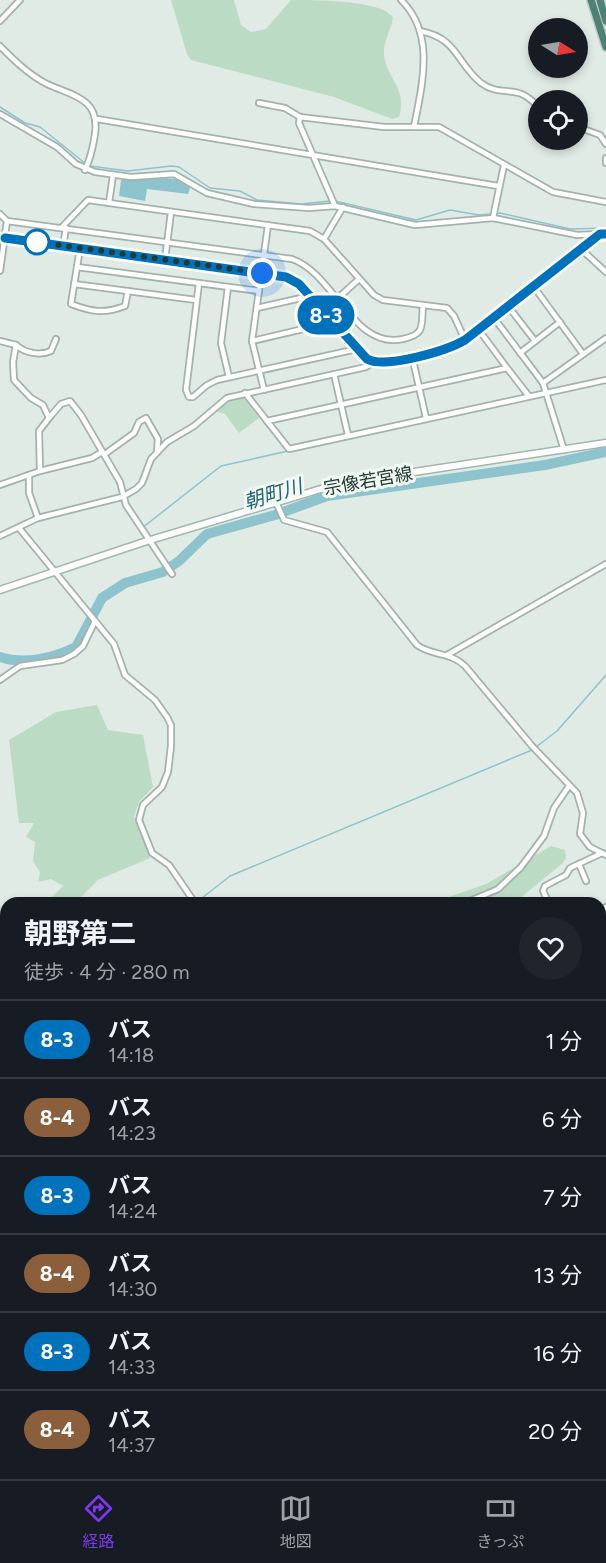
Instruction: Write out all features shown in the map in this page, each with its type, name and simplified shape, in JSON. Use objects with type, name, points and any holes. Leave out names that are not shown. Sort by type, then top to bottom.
[{"type":"highway","points":[[591,0],[606,47]]},
{"type":"highway","points":[[600,0],[606,21]]},
{"type":"main road","name":"宗像若宮線","points":[[0,590],[147,541],[341,483],[606,443]]},
{"type":"street","points":[[0,21],[20,0]]},
{"type":"street","points":[[401,0],[416,17],[424,60],[414,128]]},
{"type":"street","points":[[420,31],[435,34],[454,47],[471,72],[485,85],[528,95]]},
{"type":"street","points":[[0,46],[33,76],[86,102],[97,119],[91,158],[86,170]]},
{"type":"street","points":[[259,103],[285,108],[300,117],[336,123],[414,128],[427,125],[439,127],[504,165],[513,167],[553,192],[606,202]]},
{"type":"street","points":[[0,114],[57,147],[86,170],[131,177],[174,174],[207,193],[274,207],[343,207],[415,225],[493,218],[577,235],[603,234]]},
{"type":"street","points":[[300,117],[299,123],[335,206]]},
{"type":"street","points":[[97,119],[498,186]]},
{"type":"street","points":[[588,131],[600,135],[606,144]]},
{"type":"street","points":[[606,158],[606,163]]},
{"type":"street","points":[[493,218],[504,165]]},
{"type":"street","points":[[109,203],[113,175]]},
{"type":"street","points":[[63,246],[64,227],[88,200],[310,231],[324,239],[359,279],[383,300],[442,307],[452,311],[465,340]]},
{"type":"street","points":[[324,239],[343,207]]},
{"type":"street","points":[[165,260],[171,212]]},
{"type":"street","points":[[0,214],[7,220],[292,259],[305,265],[371,336],[392,342],[417,336],[421,332],[423,305]]},
{"type":"street","points":[[0,271],[2,238],[7,220]]},
{"type":"street","points":[[264,390],[252,341],[268,225]]},
{"type":"street","points":[[2,238],[286,277],[299,284],[357,349],[373,362],[387,363],[442,350],[465,340],[603,234]]},
{"type":"street","points":[[80,248],[71,304],[100,313],[125,306],[128,291]]},
{"type":"street","points":[[582,250],[606,272]]},
{"type":"street","points":[[77,267],[259,291]]},
{"type":"street","points":[[337,299],[359,279]]},
{"type":"street","points":[[199,283],[187,394],[194,397],[207,385],[229,377],[357,349]]},
{"type":"street","points":[[74,284],[196,300]]},
{"type":"street","points":[[228,287],[221,343],[229,377]]},
{"type":"street","points":[[534,287],[584,354]]},
{"type":"street","points":[[257,308],[310,296]]},
{"type":"street","points":[[508,306],[535,341]]},
{"type":"street","points":[[494,318],[543,383],[564,450]]},
{"type":"street","points":[[252,341],[333,322]]},
{"type":"street","points":[[520,353],[560,322]]},
{"type":"street","points":[[479,330],[528,395]]},
{"type":"street","points":[[0,341],[16,345],[23,351],[46,354],[51,351],[56,339]]},
{"type":"street","points":[[543,383],[606,339]]},
{"type":"street","points":[[16,345],[13,362],[14,380],[31,398],[43,405],[49,418]]},
{"type":"street","points":[[412,356],[426,418]]},
{"type":"street","points":[[0,536],[38,518],[122,497],[142,483],[151,459],[157,452],[219,404],[245,393],[366,367],[373,362]]},
{"type":"street","points":[[267,421],[507,368]]},
{"type":"street","points":[[334,374],[348,435]]},
{"type":"street","points":[[245,393],[289,449],[528,395],[606,380]]},
{"type":"street","points":[[40,471],[39,431],[61,404],[70,401],[81,415],[120,482],[122,497],[147,541],[172,574]]},
{"type":"street","points":[[0,485],[103,453],[134,433],[139,422],[146,418],[158,439],[157,452]]},
{"type":"street","points":[[29,475],[29,493],[38,518]]},
{"type":"street","points":[[276,502],[284,520],[327,532],[417,645],[423,650],[447,655],[465,666],[568,786],[577,793],[583,813],[580,834],[585,843],[604,854]]},
{"type":"street","points":[[20,528],[96,621],[119,653],[118,661],[125,675],[154,700],[171,725],[171,746],[166,779],[143,805],[139,820],[152,853],[169,865],[191,897]]},
{"type":"street","points":[[447,655],[606,564]]},
{"type":"street","points":[[0,680],[20,666],[62,660],[74,654],[83,646],[96,621]]},
{"type":"street","points":[[479,897],[498,889],[521,867],[544,837],[554,808],[568,786]]},
{"type":"street","points":[[546,897],[543,891],[545,886],[566,876],[570,868],[604,854]]},
{"type":"street","points":[[579,864],[586,881]]},
{"type":"green space","points":[[171,0],[234,0],[241,25],[251,32],[266,29],[291,0],[348,2],[387,12],[393,18],[384,55],[401,99],[399,117],[392,119],[334,97],[191,60],[187,54]]},
{"type":"green space","points":[[244,398],[259,418],[239,433],[225,414],[214,411],[232,400]]},
{"type":"green space","points":[[97,705],[108,730],[143,735],[153,787],[139,802],[134,817],[146,835],[150,858],[98,880],[81,897],[52,897],[63,886],[51,879],[38,882],[40,872],[33,861],[35,842],[26,837],[34,823],[19,823],[9,740],[56,712]]},
{"type":"green space","points":[[551,846],[565,850],[566,858],[563,863],[521,897],[449,897],[486,884]]},
{"type":"water","points":[[177,179],[190,188],[188,194],[147,189],[145,201],[119,196],[121,180]]},
{"type":"waterway","points":[[0,107],[25,123],[40,127],[86,164]]},
{"type":"waterway","points":[[90,166],[128,171],[179,167],[210,188],[240,191],[257,200],[301,204],[330,201]]},
{"type":"waterway","points":[[335,201],[416,220],[450,210],[479,215],[500,213],[570,229],[606,228]]},
{"type":"waterway","points":[[142,528],[221,466],[288,451]]},
{"type":"waterway","name":"朝町川","points":[[0,657],[19,660],[39,659],[76,647],[102,598],[125,583],[163,572],[179,561],[207,534],[275,515],[327,496],[545,465],[606,452]]},
{"type":"waterway","points":[[536,747],[557,731],[606,675]]},
{"type":"waterway","points":[[203,897],[230,876],[532,750]]},
{"type":"bus line","name":"8-3","points":[[5,238],[286,277],[299,284],[367,359],[387,363],[457,345],[600,234],[606,234]]},
{"type":"route","points":[[37,242],[262,273]]}]
